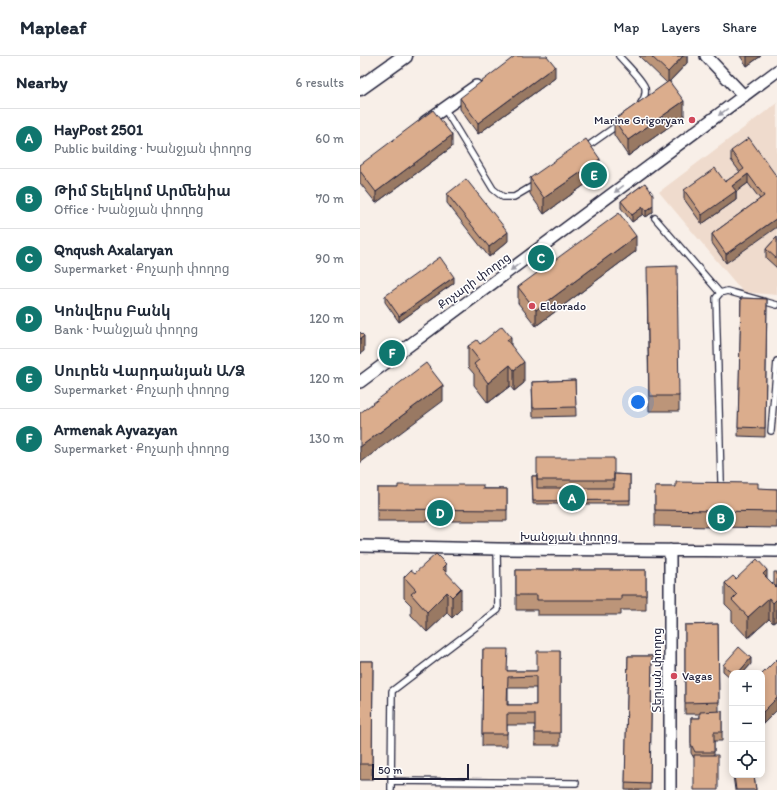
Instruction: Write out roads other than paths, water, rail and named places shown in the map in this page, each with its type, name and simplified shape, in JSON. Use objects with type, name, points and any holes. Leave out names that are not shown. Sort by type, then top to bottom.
[{"type":"street","points":[[360,88],[405,56]]},
{"type":"street","points":[[706,56],[744,96]]},
{"type":"street","name":"Քոչարի փողոց","points":[[360,382],[777,71]]},
{"type":"street","points":[[419,127],[487,78]]},
{"type":"street","name":"Խանջյան փողոց","points":[[360,546],[497,549],[777,551]]},
{"type":"street","name":"Տերյան փողոց","points":[[670,550],[670,790]]},
{"type":"lane","points":[[619,56],[634,72],[645,87],[645,98],[638,107]]},
{"type":"lane","points":[[444,108],[493,189],[503,197],[514,197],[538,183]]},
{"type":"lane","points":[[580,152],[626,119]]},
{"type":"lane","points":[[655,218],[720,293]]},
{"type":"lane","points":[[721,481],[716,298],[720,293],[727,291],[777,305]]},
{"type":"lane","points":[[772,431],[777,361]]},
{"type":"lane","points":[[391,790],[392,691],[498,610],[497,549]]},
{"type":"lane","points":[[391,781],[576,783]]},
{"type":"place","name":"Marine Grigoryan","points":[[692,120]]},
{"type":"place","name":"Սուրեն Վարդանյան Ա/Ձ","points":[[594,175]]},
{"type":"place","name":"Qnqush Axalaryan","points":[[541,258]]},
{"type":"place","name":"Eldorado","points":[[532,306]]},
{"type":"place","name":"Armenak Ayvazyan","points":[[392,353]]},
{"type":"place","name":"HayPost 2501","points":[[572,498]]},
{"type":"place","name":"Կոնվերս Բանկ","points":[[440,513]]},
{"type":"place","name":"Թիմ Տելեկոմ Արմենիա","points":[[721,518]]},
{"type":"place","name":"Vagas","points":[[674,676]]}]
